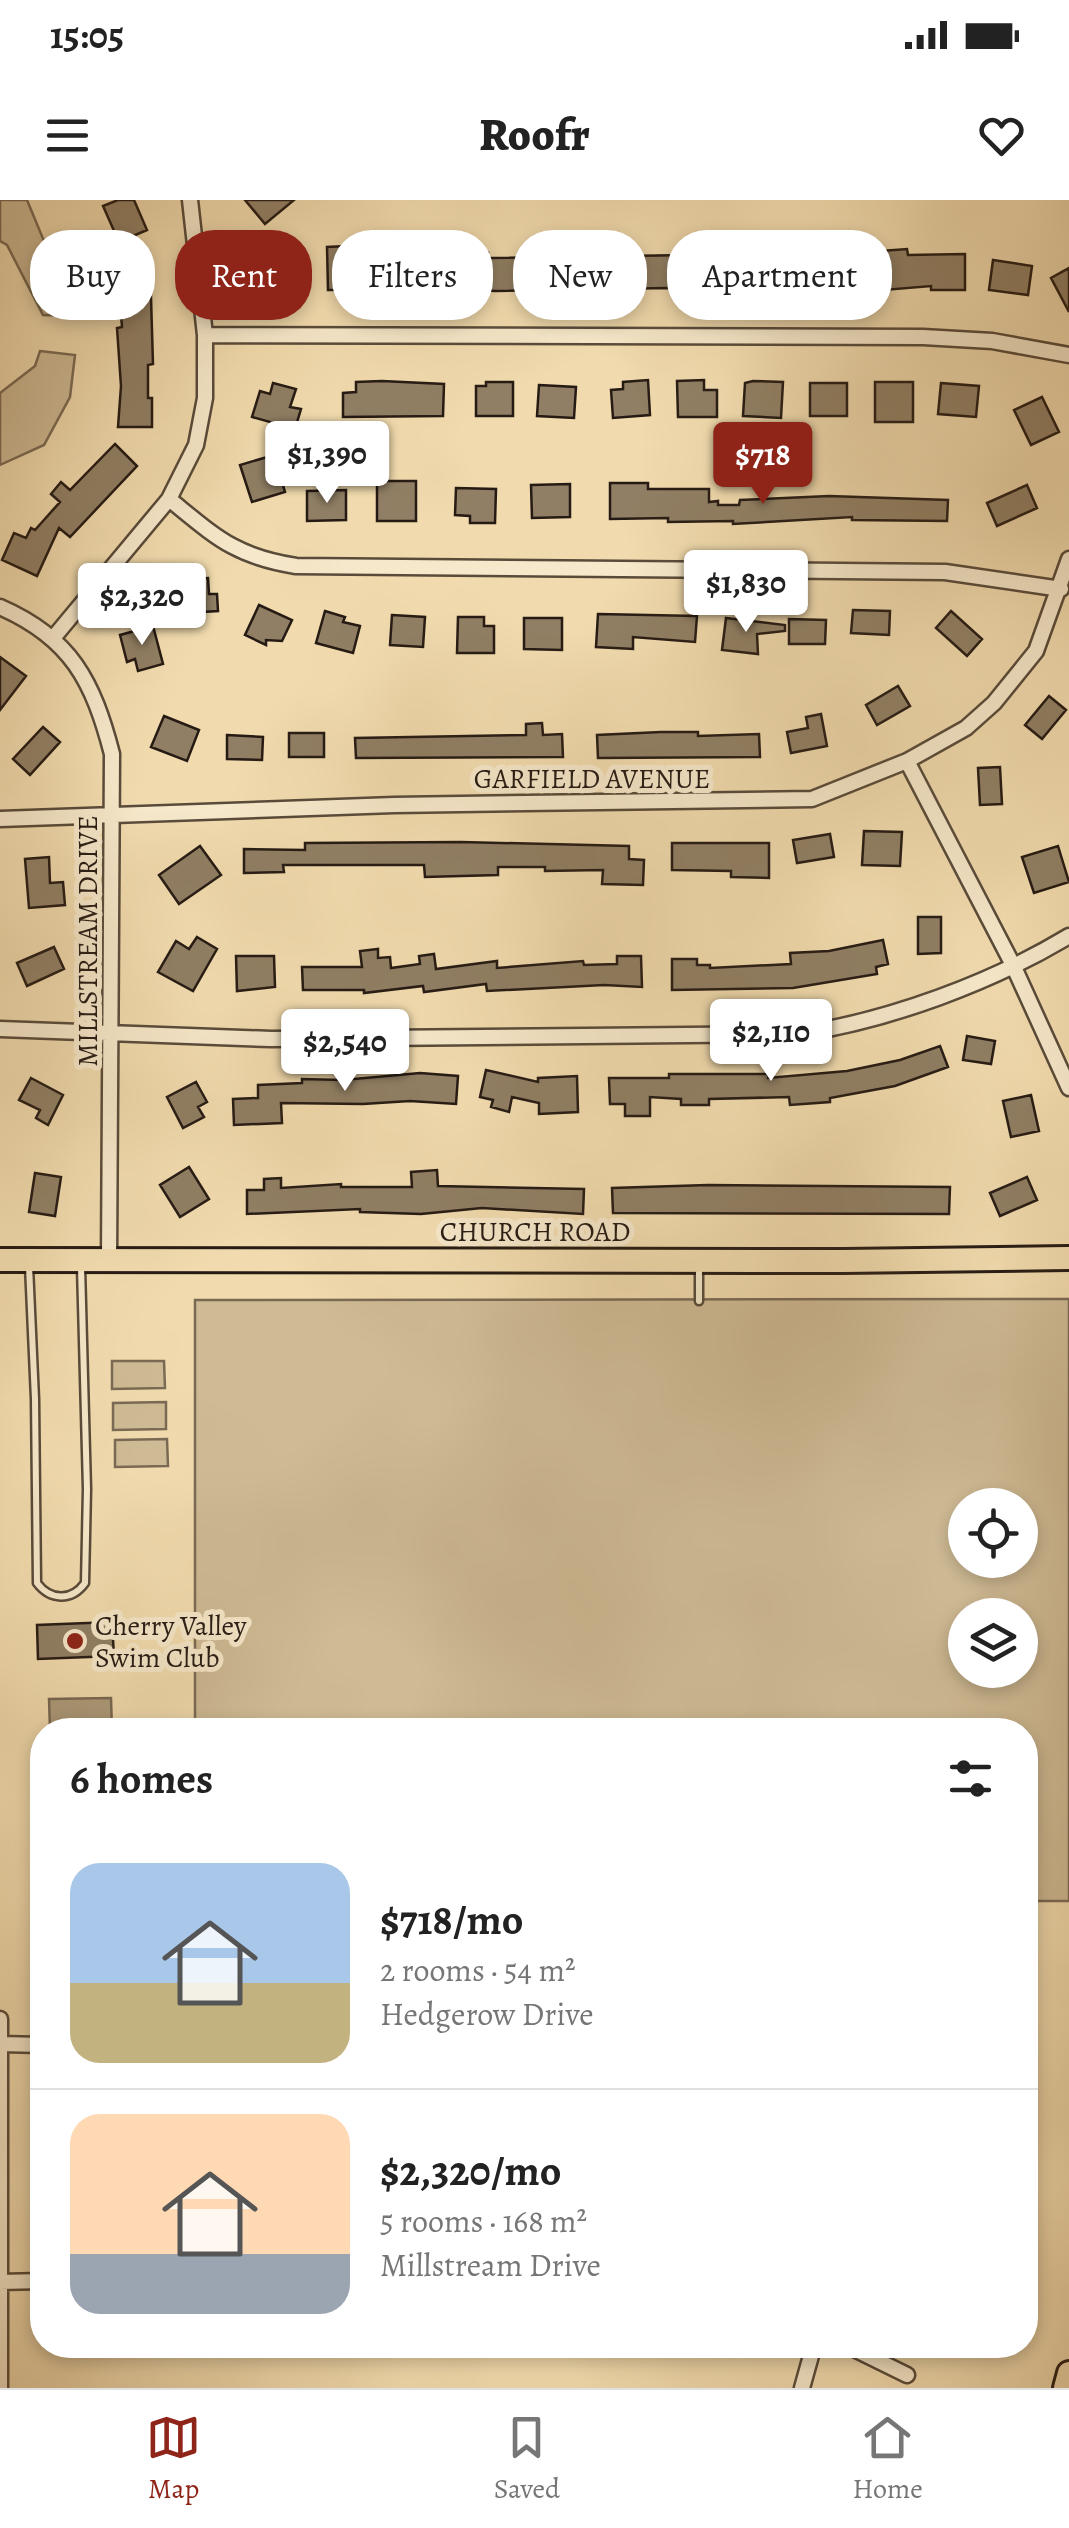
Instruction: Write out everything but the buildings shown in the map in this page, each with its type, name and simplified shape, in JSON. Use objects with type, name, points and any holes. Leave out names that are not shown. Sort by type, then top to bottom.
[{"type":"main road","name":"CHURCH ROAD","points":[[0,1260],[1069,1258]]},
{"type":"main road","points":[[1064,2388],[1069,2373]]},
{"type":"street","points":[[0,606],[54,637],[169,499],[196,445],[206,398],[205,335],[190,200]]},
{"type":"street","points":[[205,335],[923,337],[992,341],[1069,356]]},
{"type":"street","points":[[169,499],[224,543],[258,560],[296,566],[945,572],[1060,589]]},
{"type":"street","name":"GARFIELD AVENUE","points":[[0,819],[394,805],[812,799],[907,762],[966,728],[994,703],[1036,651],[1069,560]]},
{"type":"street","name":"MILLSTREAM DRIVE","points":[[54,637],[93,693],[112,754],[109,1261]]},
{"type":"street","points":[[907,762],[1013,965],[1069,1088]]},
{"type":"street","points":[[0,1030],[291,1038],[800,1034],[856,1025],[1013,965],[1069,936]]},
{"type":"street","points":[[0,2019],[0,2388]]},
{"type":"street","points":[[1,2044],[30,2045]]},
{"type":"street","points":[[0,2282],[30,2281]]},
{"type":"street","points":[[802,2388],[810,2358]]},
{"type":"street","points":[[872,2358],[906,2375]]},
{"type":"lane","points":[[28,1260],[35,1399],[37,1583],[45,1594],[60,1597],[80,1590],[85,1583],[81,1261]]},
{"type":"lane","points":[[699,1261],[699,1301]]},
{"type":"shaded area","points":[[0,200],[27,200],[39,230],[30,230],[30,290],[7,245],[0,241]]},
{"type":"shaded area","points":[[40,351],[75,355],[70,397],[44,445],[0,465],[0,393],[35,366]]},
{"type":"shaded area","points":[[1069,1299],[1069,1901],[1038,1901],[1038,1718],[195,1718],[195,1300]]},
{"type":"shaded area","points":[[112,1361],[164,1361],[165,1388],[112,1389]]},
{"type":"shaded area","points":[[166,1402],[166,1429],[113,1430],[113,1403]]},
{"type":"shaded area","points":[[167,1439],[168,1466],[115,1467],[115,1440]]},
{"type":"shaded area","points":[[111,1698],[112,1718],[50,1718],[49,1699]]},
{"type":"place","name":"Cherry Valley Swim Club","points":[[75,1641]]}]
